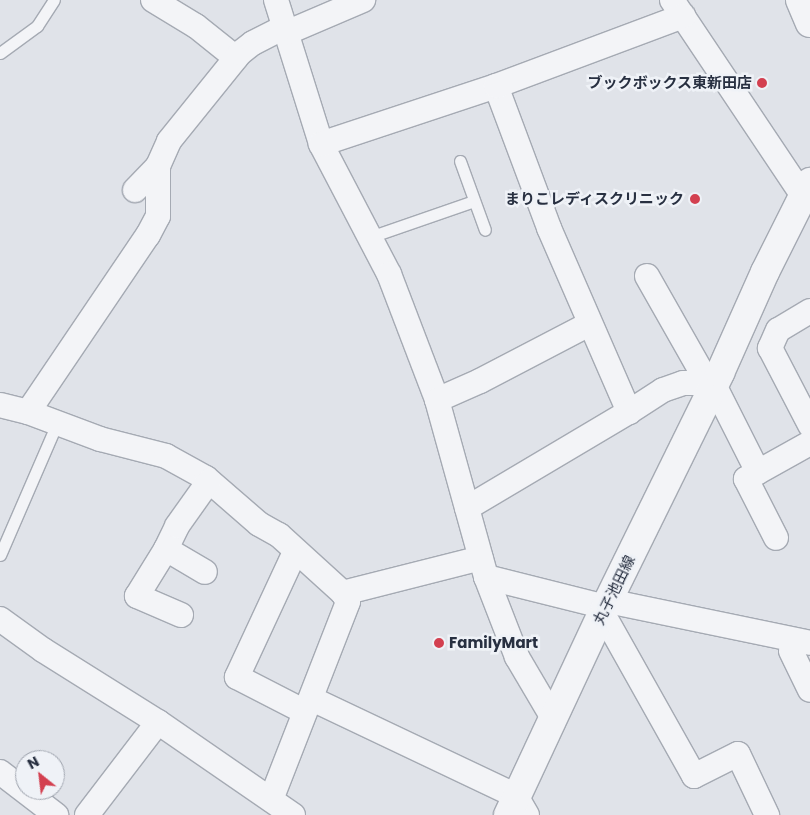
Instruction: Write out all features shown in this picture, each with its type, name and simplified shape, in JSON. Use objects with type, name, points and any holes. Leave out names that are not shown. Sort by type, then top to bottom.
[{"type":"street","points":[[153,0],[196,26],[236,58]]},
{"type":"street","points":[[276,0],[321,144],[389,274],[437,400],[484,567],[517,657],[553,718]]},
{"type":"street","points":[[135,190],[158,166],[169,141],[236,58],[253,43],[363,0]]},
{"type":"street","points":[[800,0],[810,22]]},
{"type":"street","points":[[321,144],[496,86],[678,8],[807,199]]},
{"type":"street","points":[[496,86],[549,228],[589,324],[629,412]]},
{"type":"street","points":[[28,412],[148,235],[158,216],[158,166]]},
{"type":"street","name":"丸子池田線","points":[[517,809],[553,718],[605,607],[719,376],[774,270],[807,199]]},
{"type":"street","points":[[647,276],[704,378],[719,376]]},
{"type":"street","points":[[810,311],[778,330],[770,348],[810,425]]},
{"type":"street","points":[[437,400],[480,381],[589,324]]},
{"type":"street","points":[[467,508],[663,390],[719,376]]},
{"type":"street","points":[[719,376],[726,413],[758,472]]},
{"type":"street","points":[[0,405],[28,412],[100,439],[166,456],[209,481],[259,524],[279,535],[295,552],[343,593],[348,602],[271,799]]},
{"type":"street","points":[[776,538],[746,479],[810,443]]},
{"type":"street","points":[[181,614],[137,596],[166,549],[177,526],[209,481]]},
{"type":"street","points":[[166,549],[205,572]]},
{"type":"street","points":[[295,552],[237,677],[308,706],[517,809]]},
{"type":"street","points":[[343,593],[484,567],[605,607],[801,647],[810,690]]},
{"type":"street","points":[[605,607],[694,776],[738,754],[767,815]]},
{"type":"street","points":[[0,619],[43,650],[158,722],[293,815]]},
{"type":"street","points":[[88,815],[158,722]]},
{"type":"street","points":[[0,772],[56,815]]},
{"type":"lane","points":[[0,53],[36,26],[54,0]]},
{"type":"lane","points":[[460,161],[485,230]]},
{"type":"lane","points":[[370,237],[474,201]]},
{"type":"lane","points":[[0,555],[57,423]]},
{"type":"place","name":"ブックボックス東新田店","points":[[762,83]]},
{"type":"place","name":"まりこレディスクリニック","points":[[695,199]]},
{"type":"place","name":"FamilyMart","points":[[439,643]]}]
